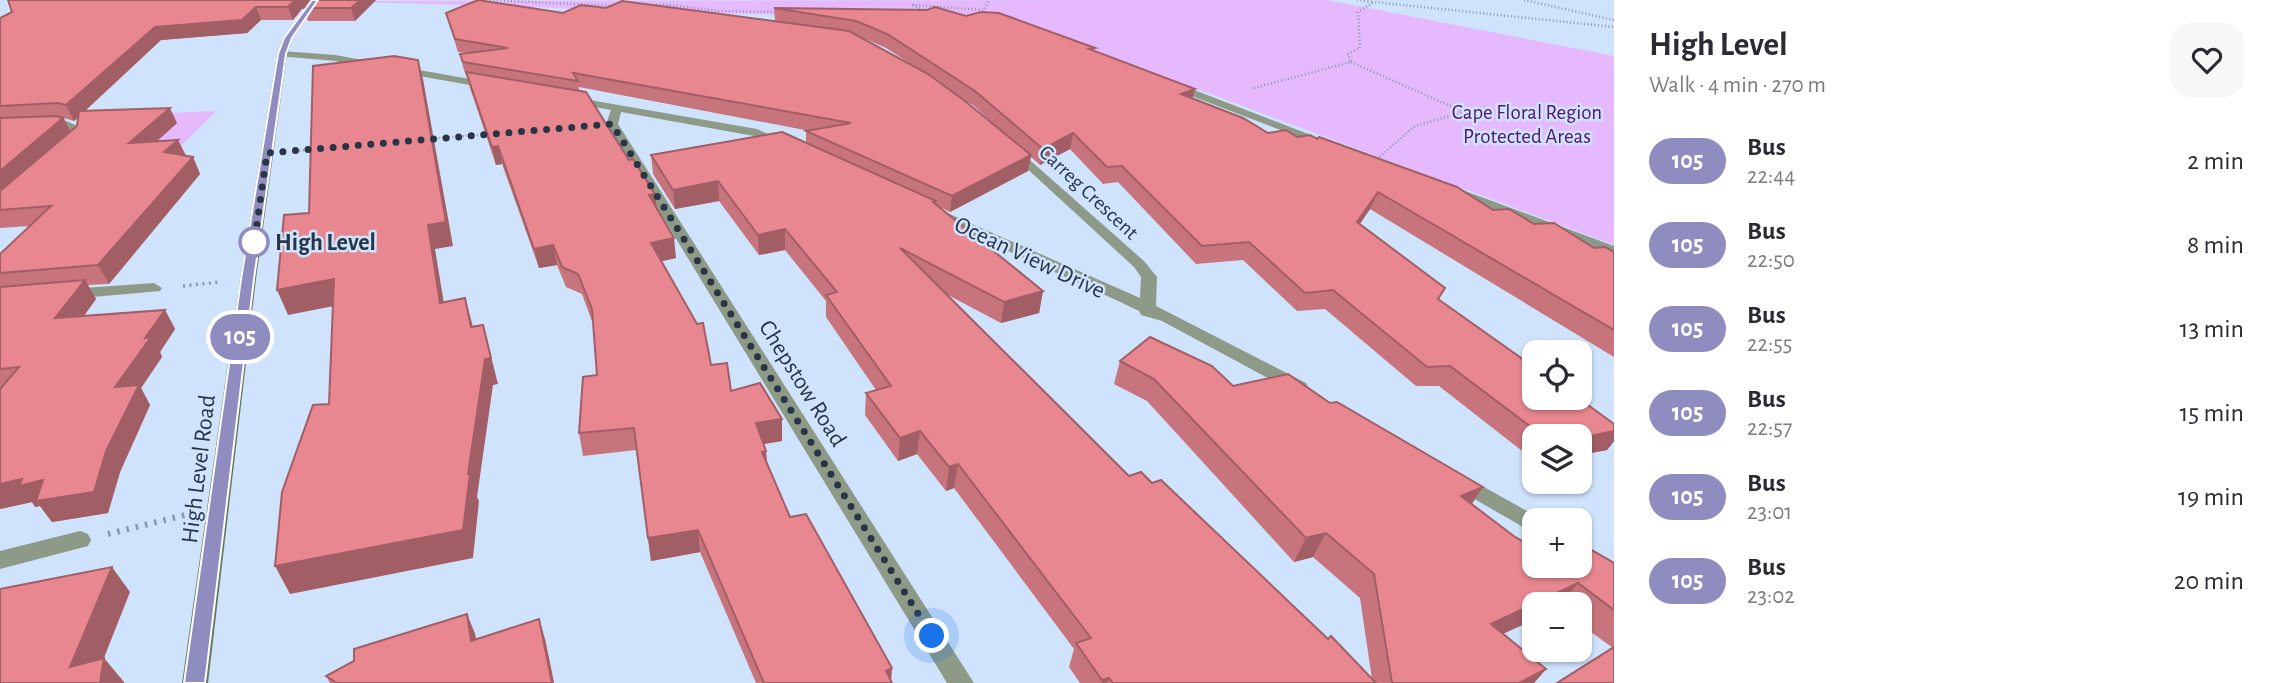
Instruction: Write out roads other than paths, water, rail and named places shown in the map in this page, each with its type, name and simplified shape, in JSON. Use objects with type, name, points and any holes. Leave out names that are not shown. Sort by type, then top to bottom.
[{"type":"street","name":"High Level Road","points":[[195,683],[247,279],[282,54],[288,38],[314,0]]},
{"type":"street","points":[[282,54],[335,58],[503,82],[327,46]]},
{"type":"street","points":[[1163,82],[1375,161]]},
{"type":"street","points":[[563,93],[607,106],[757,133],[799,151]]},
{"type":"street","name":"Chepstow Road","points":[[607,106],[612,124],[961,683]]},
{"type":"street","points":[[0,128],[66,125],[80,130],[79,137],[60,155]]},
{"type":"street","name":"Carreg Crescent","points":[[1005,141],[1139,264],[1149,277],[1147,311]]},
{"type":"street","points":[[1450,190],[1614,251]]},
{"type":"street","name":"Ocean View Drive","points":[[923,207],[1269,370],[1315,397]]},
{"type":"street","points":[[51,296],[154,288]]},
{"type":"street","points":[[1442,471],[1522,518]]},
{"type":"street","points":[[0,560],[80,540]]},
{"type":"place","name":"High Level","points":[[254,242]]},
{"type":"park label","name":"Cape Floral Region Protected Areas","points":[[1527,124]]}]
